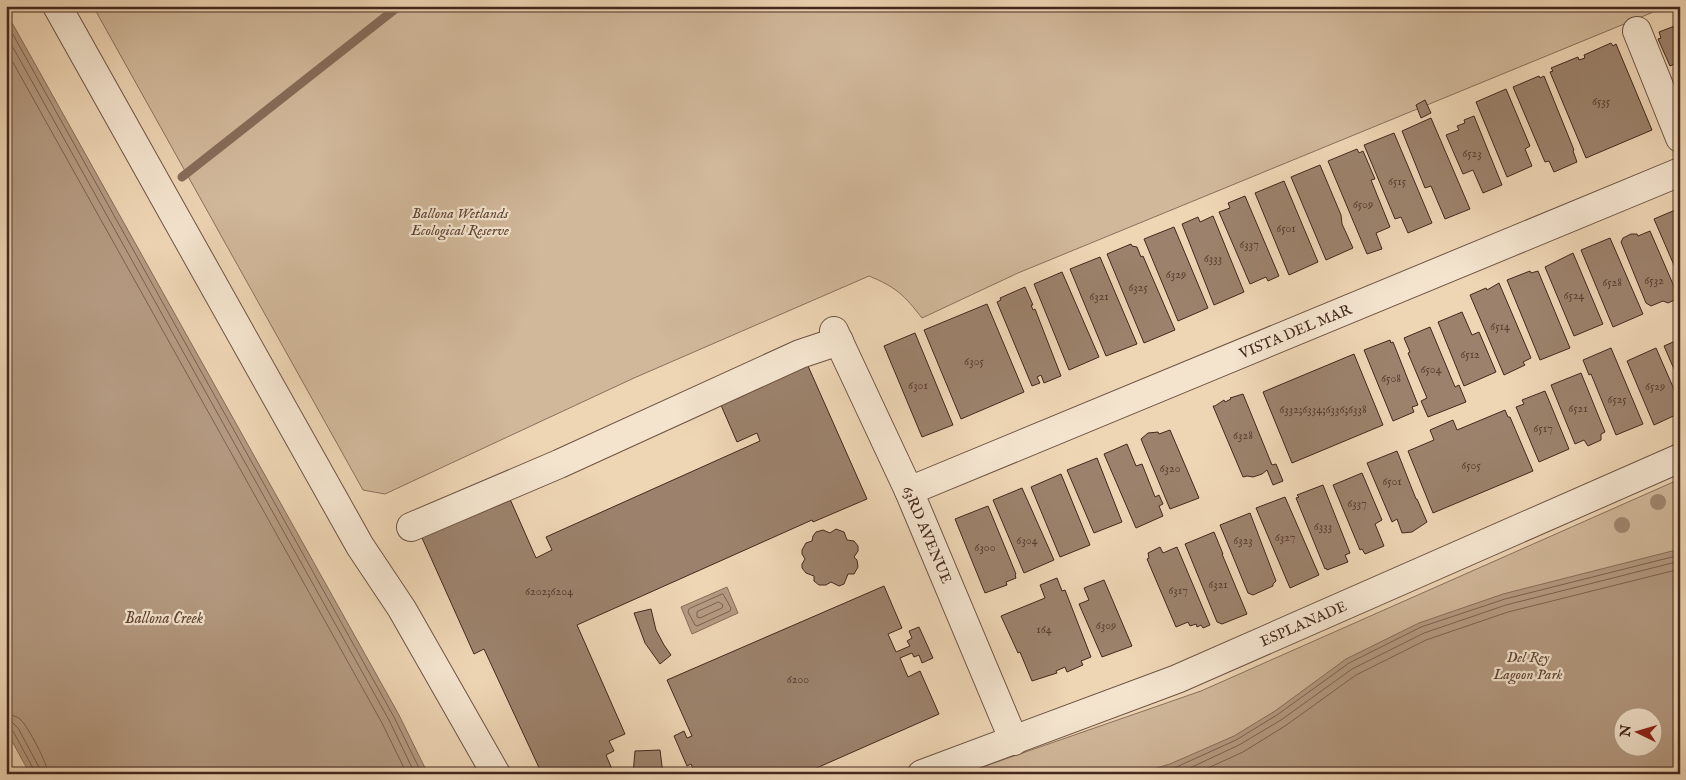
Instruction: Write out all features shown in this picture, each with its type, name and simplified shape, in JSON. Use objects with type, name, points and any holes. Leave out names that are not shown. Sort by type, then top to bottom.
[{"type":"street","points":[[57,6],[360,546],[402,609],[496,774]]},
{"type":"street","points":[[1637,31],[1680,138]]},
{"type":"street","name":"VISTA DEL MAR","points":[[909,490],[1680,172]]},
{"type":"street","name":"63RD AVENUE","points":[[411,527],[559,464],[836,336],[909,490],[1014,741]]},
{"type":"street","name":"ESPLANADE","points":[[922,774],[1177,679],[1680,458]]},
{"type":"green space","name":"Ballona Wetlands Ecological Reserve","points":[[93,6],[1668,6],[1018,273],[922,318],[899,292],[869,276],[634,378],[385,494],[363,490]]},
{"type":"green space","name":"Del Rey Lagoon Park","points":[[1680,479],[1680,774],[962,774],[1201,691]]},
{"type":"water","name":"Ballona Creek","points":[[6,12],[399,715],[428,774],[30,774],[6,730]]},
{"type":"water","name":"Del Rey Lagoon Park","points":[[1680,549],[1680,774],[1136,774],[1170,764],[1234,736],[1275,711],[1346,659],[1419,623],[1503,594]]},
{"type":"water","points":[[727,587],[738,613],[692,634],[681,607]]},
{"type":"building","points":[[1680,24],[1680,66],[1677,63],[1670,66],[1658,39],[1661,38],[1659,32]]},
{"type":"building","points":[[1611,43],[1613,46],[1616,44],[1652,130],[1586,158],[1550,72],[1553,71],[1551,68],[1578,57],[1579,60],[1585,58],[1584,55]]},
{"type":"building","points":[[1539,76],[1540,78],[1544,76],[1577,162],[1554,172],[1549,161],[1545,162],[1513,87]]},
{"type":"building","points":[[1506,89],[1530,146],[1525,149],[1532,166],[1507,177],[1476,102]]},
{"type":"building","points":[[1425,100],[1431,113],[1421,118],[1416,105]]},
{"type":"building","points":[[1474,116],[1502,185],[1483,193],[1473,170],[1463,174],[1446,135],[1459,130],[1457,126],[1465,123],[1464,120]]},
{"type":"building","points":[[1431,118],[1470,209],[1445,219],[1431,186],[1425,188],[1402,131]]},
{"type":"building","points":[[1394,133],[1432,223],[1408,233],[1401,217],[1395,219],[1364,145]]},
{"type":"building","points":[[1357,149],[1359,153],[1363,151],[1375,179],[1371,180],[1390,227],[1376,233],[1382,249],[1367,254],[1328,161]]},
{"type":"building","points":[[1320,165],[1353,248],[1326,260],[1291,177]]},
{"type":"building","points":[[1284,181],[1318,262],[1289,275],[1255,193]]},
{"type":"building","points":[[1245,196],[1279,276],[1268,281],[1266,277],[1250,284],[1219,212],[1230,208],[1228,203]]},
{"type":"building","points":[[1680,208],[1680,279],[1654,219]]},
{"type":"building","points":[[1213,216],[1244,292],[1214,305],[1182,224],[1198,217],[1200,222]]},
{"type":"building","points":[[1174,227],[1208,308],[1178,321],[1144,239]]},
{"type":"building","points":[[1650,231],[1679,298],[1668,303],[1663,301],[1651,306],[1646,303],[1621,242],[1623,238],[1631,234],[1637,234],[1638,236]]},
{"type":"building","points":[[1610,238],[1643,314],[1613,327],[1581,250]]},
{"type":"building","points":[[1131,244],[1137,247],[1141,257],[1143,256],[1175,330],[1144,343],[1107,254]]},
{"type":"building","points":[[1573,253],[1603,324],[1574,336],[1545,267]]},
{"type":"building","points":[[1100,257],[1137,344],[1106,356],[1070,269]]},
{"type":"building","points":[[1530,271],[1531,273],[1538,271],[1570,348],[1540,360],[1507,280]]},
{"type":"building","points":[[1062,272],[1099,357],[1069,370],[1034,284]]},
{"type":"building","points":[[1499,283],[1531,358],[1523,362],[1525,365],[1504,375],[1470,295],[1486,288],[1487,290]]},
{"type":"building","points":[[1025,287],[1061,376],[1044,383],[1041,375],[1037,377],[1040,383],[1032,386],[997,302],[1001,300],[1000,298]]},
{"type":"building","points":[[987,304],[1024,392],[961,419],[924,330]]},
{"type":"building","points":[[1462,312],[1472,335],[1479,332],[1496,372],[1464,386],[1438,322]]},
{"type":"building","points":[[1430,327],[1455,387],[1459,385],[1466,402],[1428,417],[1421,401],[1427,398],[1408,353],[1410,352],[1404,338]]},
{"type":"building","points":[[915,333],[953,425],[922,437],[884,346]]},
{"type":"building","points":[[1680,339],[1680,383],[1664,346]]},
{"type":"building","points":[[1390,340],[1391,343],[1393,342],[1418,405],[1412,407],[1414,412],[1393,421],[1364,350]]},
{"type":"building","points":[[1611,348],[1643,424],[1616,435],[1591,374],[1589,375],[1583,360]]},
{"type":"building","points":[[1656,348],[1680,403],[1680,413],[1654,425],[1627,361]]},
{"type":"building","points":[[1354,354],[1383,425],[1292,463],[1263,392]]},
{"type":"building","points":[[804,357],[867,499],[813,522],[812,520],[577,625],[625,734],[609,741],[614,751],[606,755],[614,774],[542,774],[484,649],[474,654],[418,529],[506,490],[536,558],[552,550],[546,537],[760,441],[757,433],[737,442],[717,396]]},
{"type":"building","points":[[1581,373],[1605,432],[1601,434],[1601,440],[1588,446],[1584,440],[1575,444],[1551,385]]},
{"type":"building","points":[[1545,391],[1569,449],[1539,462],[1516,407],[1524,404],[1522,400]]},
{"type":"building","points":[[1243,394],[1272,465],[1276,464],[1283,481],[1273,485],[1267,470],[1253,477],[1243,477],[1213,406]]},
{"type":"building","points":[[1505,410],[1508,417],[1510,417],[1533,471],[1433,513],[1408,451],[1434,440],[1430,430],[1453,420],[1457,430]]},
{"type":"building","points":[[1170,430],[1199,498],[1170,509],[1141,439],[1148,433],[1158,432],[1159,434]]},
{"type":"building","points":[[1127,444],[1136,466],[1142,464],[1155,497],[1159,495],[1163,504],[1159,506],[1163,516],[1136,528],[1104,454]]},
{"type":"building","points":[[1397,451],[1427,522],[1412,532],[1402,533],[1397,519],[1392,522],[1367,463]]},
{"type":"building","points":[[1097,458],[1122,522],[1094,533],[1067,470]]},
{"type":"building","points":[[1362,473],[1382,520],[1375,524],[1384,546],[1365,554],[1362,549],[1360,550],[1333,485]]},
{"type":"building","points":[[1061,474],[1090,545],[1060,557],[1031,487]]},
{"type":"building","points":[[1323,485],[1350,553],[1345,555],[1348,562],[1327,570],[1296,498],[1299,497],[1297,495]]},
{"type":"building","points":[[1022,488],[1054,560],[1024,573],[993,500]]},
{"type":"building","points":[[1285,497],[1319,575],[1290,588],[1256,508]]},
{"type":"building","points":[[988,506],[1016,578],[1006,582],[1007,585],[985,593],[955,519]]},
{"type":"building","points":[[1250,513],[1276,581],[1273,586],[1253,595],[1248,593],[1220,525]]},
{"type":"building","points":[[836,529],[844,532],[847,540],[854,541],[858,546],[858,551],[854,557],[857,560],[858,567],[854,574],[848,574],[844,584],[839,586],[831,582],[826,585],[819,585],[814,581],[814,576],[806,573],[802,568],[805,559],[802,550],[806,543],[812,541],[816,532],[823,530],[830,533]]},
{"type":"building","points":[[1214,532],[1247,614],[1222,624],[1217,622],[1185,544]]},
{"type":"building","points":[[1160,547],[1163,553],[1177,547],[1210,625],[1203,628],[1201,625],[1197,627],[1196,624],[1190,626],[1188,622],[1176,627],[1147,559],[1149,558],[1148,553]]},
{"type":"building","points":[[1057,578],[1062,591],[1065,590],[1091,657],[1081,661],[1083,665],[1067,672],[1065,667],[1056,671],[1057,673],[1032,681],[1020,652],[1018,653],[1001,616],[1045,598],[1040,585]]},
{"type":"building","points":[[1104,580],[1132,646],[1102,657],[1079,604],[1089,600],[1084,588]]},
{"type":"building","points":[[884,586],[902,628],[888,634],[896,652],[910,646],[907,641],[912,638],[909,631],[919,627],[933,658],[922,663],[919,655],[914,657],[912,653],[900,658],[908,677],[920,671],[939,714],[803,774],[681,774],[693,769],[691,764],[687,766],[674,736],[684,731],[687,738],[692,736],[667,680]]},
{"type":"building","points":[[651,609],[656,630],[671,655],[660,664],[645,643],[634,613]]},
{"type":"building","points":[[660,750],[663,774],[633,774],[635,751]]},
{"type":"waterway","points":[[182,177],[399,6]]}]
